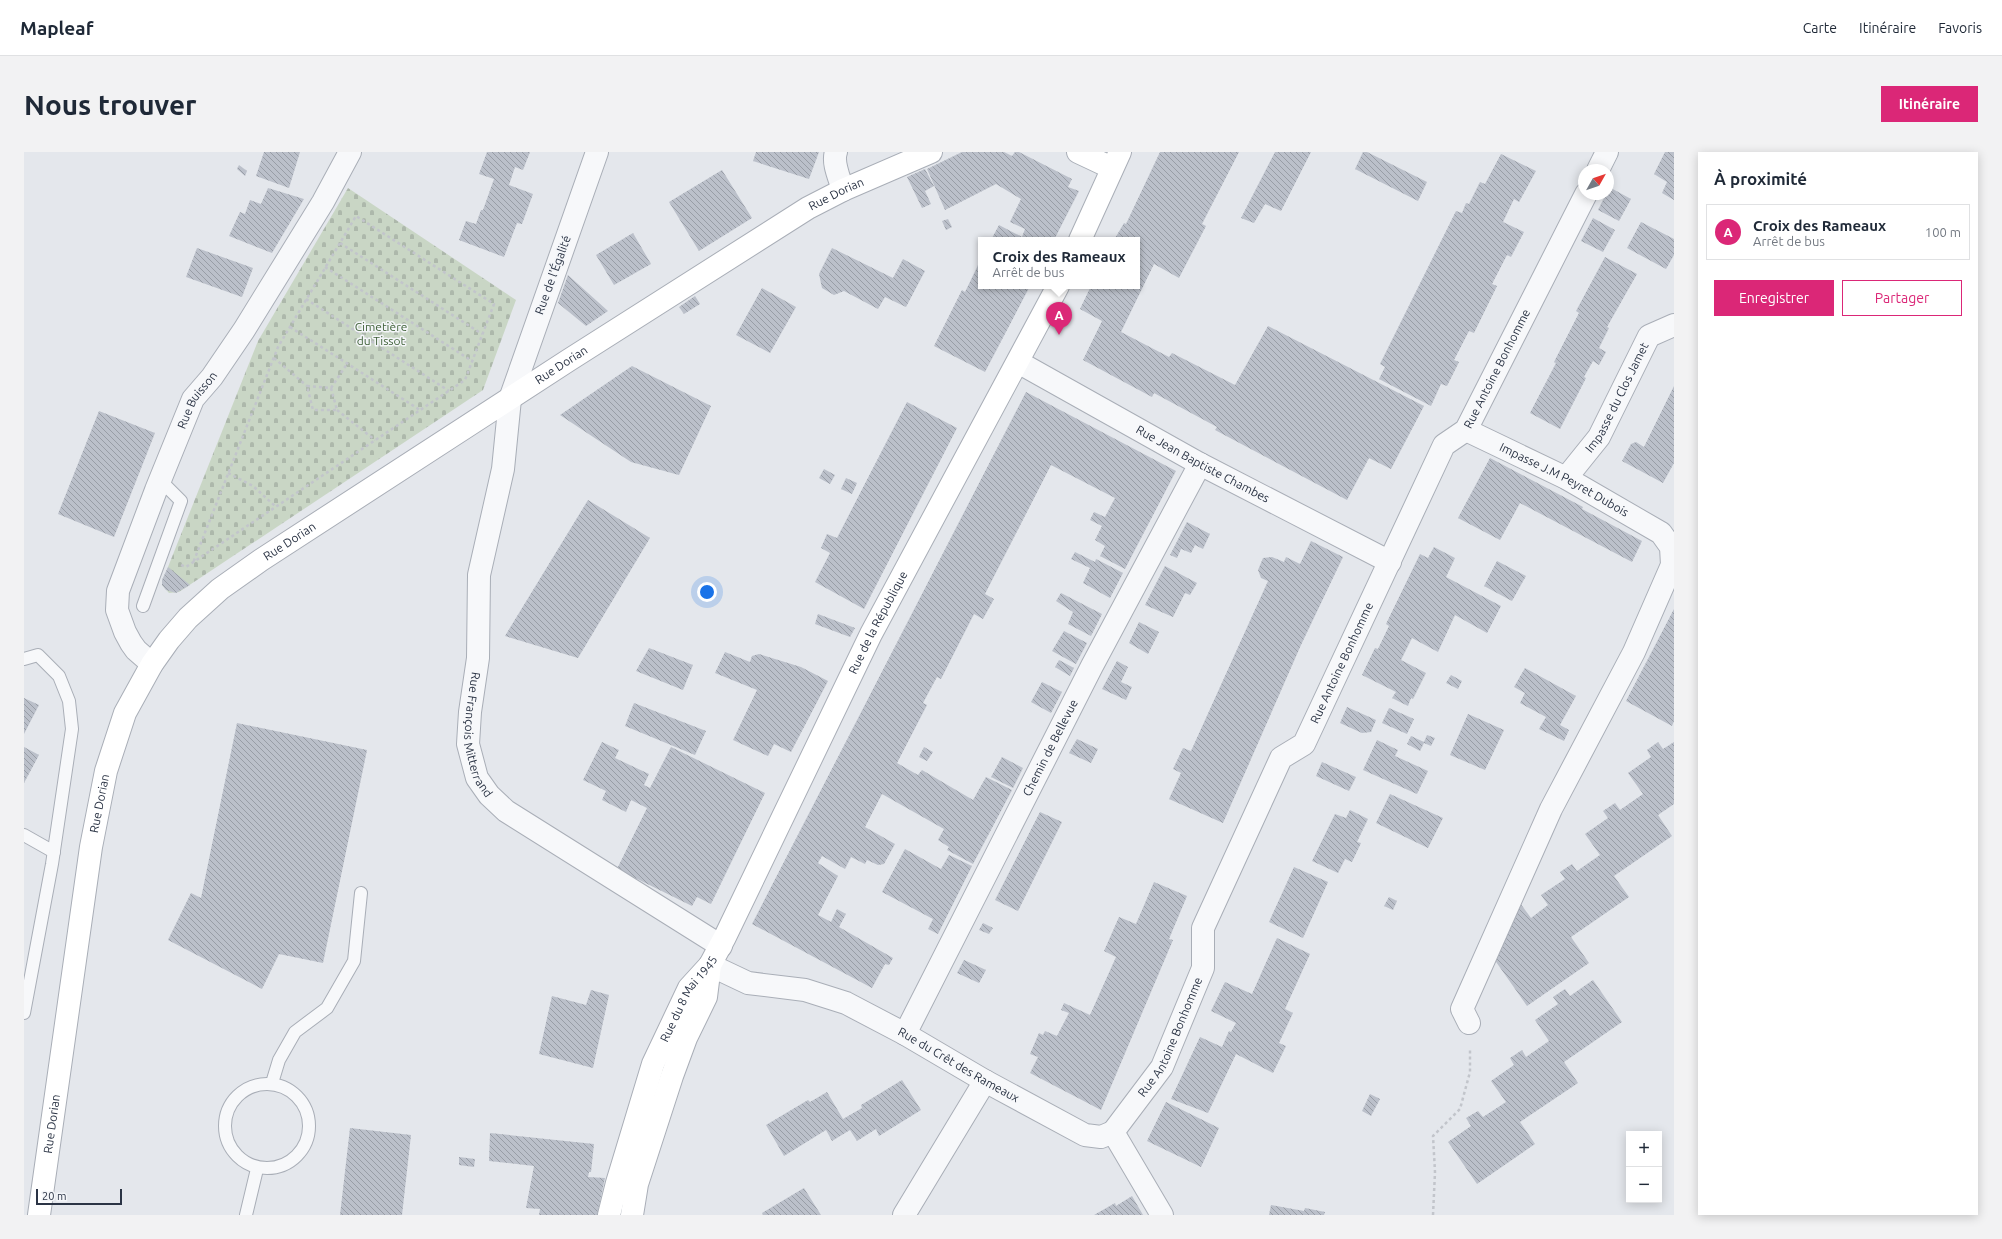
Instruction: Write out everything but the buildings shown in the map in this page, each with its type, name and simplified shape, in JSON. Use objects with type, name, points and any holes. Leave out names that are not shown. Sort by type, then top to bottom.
[{"type":"main road","name":"Rue Dorian","points":[[39,1215],[91,847],[106,771],[125,712],[152,664],[169,640],[188,618],[220,589],[261,560],[808,208],[843,190],[931,152]]},
{"type":"main road","points":[[1078,152],[1116,160],[1081,237]]},
{"type":"main road","name":"Rue de la République","points":[[710,964],[721,946],[871,634],[1056,289]]},
{"type":"main road","name":"Rue du 8 Mai 1945","points":[[609,1215],[616,1183],[653,1064],[689,988],[710,964]]},
{"type":"main road","name":"Rue du 8 Mai 1945","points":[[632,1215],[637,1184],[672,1076],[686,1038],[706,997],[710,964]]},
{"type":"street","name":"Rue Buisson","points":[[152,664],[136,650],[124,632],[117,610],[118,591],[160,480],[193,400],[212,377],[244,330],[323,202],[350,152]]},
{"type":"street","name":"Rue de l'Égalité","points":[[510,399],[597,152]]},
{"type":"street","points":[[836,152],[834,156],[836,168],[843,190]]},
{"type":"street","points":[[1601,164],[1607,152]]},
{"type":"street","name":"Rue Antoine Bonhomme","points":[[1113,1132],[1162,1068],[1203,968],[1203,928],[1281,758],[1304,744],[1444,445],[1466,430],[1583,200]]},
{"type":"street","name":"Impasse du Clos Jamet","points":[[1566,478],[1599,437],[1649,336],[1674,325]]},
{"type":"street","name":"Rue Jean Baptiste Chambes","points":[[1018,362],[1200,464],[1390,562]]},
{"type":"street","name":"Rue François Mitterrand","points":[[510,399],[503,469],[479,575],[478,658],[470,712],[468,744],[477,778],[489,795],[510,814],[721,946]]},
{"type":"street","name":"Impasse J.M Peyret Dubois","points":[[1466,430],[1566,478],[1661,532],[1671,547],[1672,565],[1634,652],[1551,809],[1478,970],[1462,1008],[1469,1023]]},
{"type":"street","name":"Chemin de Bellevue","points":[[905,1034],[1092,666],[1200,464]]},
{"type":"street","name":"Rue du Crêt des Rameaux","points":[[710,964],[748,983],[805,990],[846,1002],[905,1034],[985,1081],[1085,1135],[1101,1137],[1113,1132]]},
{"type":"street","points":[[904,1215],[985,1081]]},
{"type":"street","points":[[1113,1132],[1162,1215]]},
{"type":"lane","points":[[143,606],[180,501],[160,480]]},
{"type":"lane","points":[[24,659],[38,655],[59,676],[69,701],[72,729],[54,852],[24,1013]]},
{"type":"lane","points":[[24,835],[54,852]]},
{"type":"lane","points":[[272,1083],[279,1060],[295,1032],[327,1008],[354,961],[361,893]]},
{"type":"lane","points":[[272,1083],[280,1085],[296,1094],[308,1111],[308,1141],[296,1158],[287,1165],[257,1169],[234,1155],[224,1136],[225,1113],[238,1094],[256,1084],[272,1083]]},
{"type":"lane","points":[[246,1215],[257,1169]]},
{"type":"path","points":[[186,567],[193,563],[376,440],[449,390],[465,380],[494,304],[356,216],[278,347],[193,563]]},
{"type":"path","points":[[340,243],[482,334]]},
{"type":"path","points":[[325,267],[472,361]]},
{"type":"path","points":[[306,299],[449,390]]},
{"type":"path","points":[[290,327],[420,410]]},
{"type":"path","points":[[274,358],[307,386],[331,388]]},
{"type":"path","points":[[331,388],[348,364]]},
{"type":"path","points":[[307,386],[313,410],[337,410]]},
{"type":"path","points":[[331,388],[337,410],[376,440]]},
{"type":"path","points":[[228,473],[253,486],[276,507]]},
{"type":"path","points":[[1433,1215],[1435,1172],[1434,1136],[1460,1109],[1470,1072],[1469,1023]]},
{"type":"green space","name":"Cimetière du Tissot","points":[[348,188],[516,300],[483,390],[179,592],[169,593],[162,585],[168,567],[258,341]]},
{"type":"place","name":"Croix des Rameaux","points":[[1059,335]]}]
